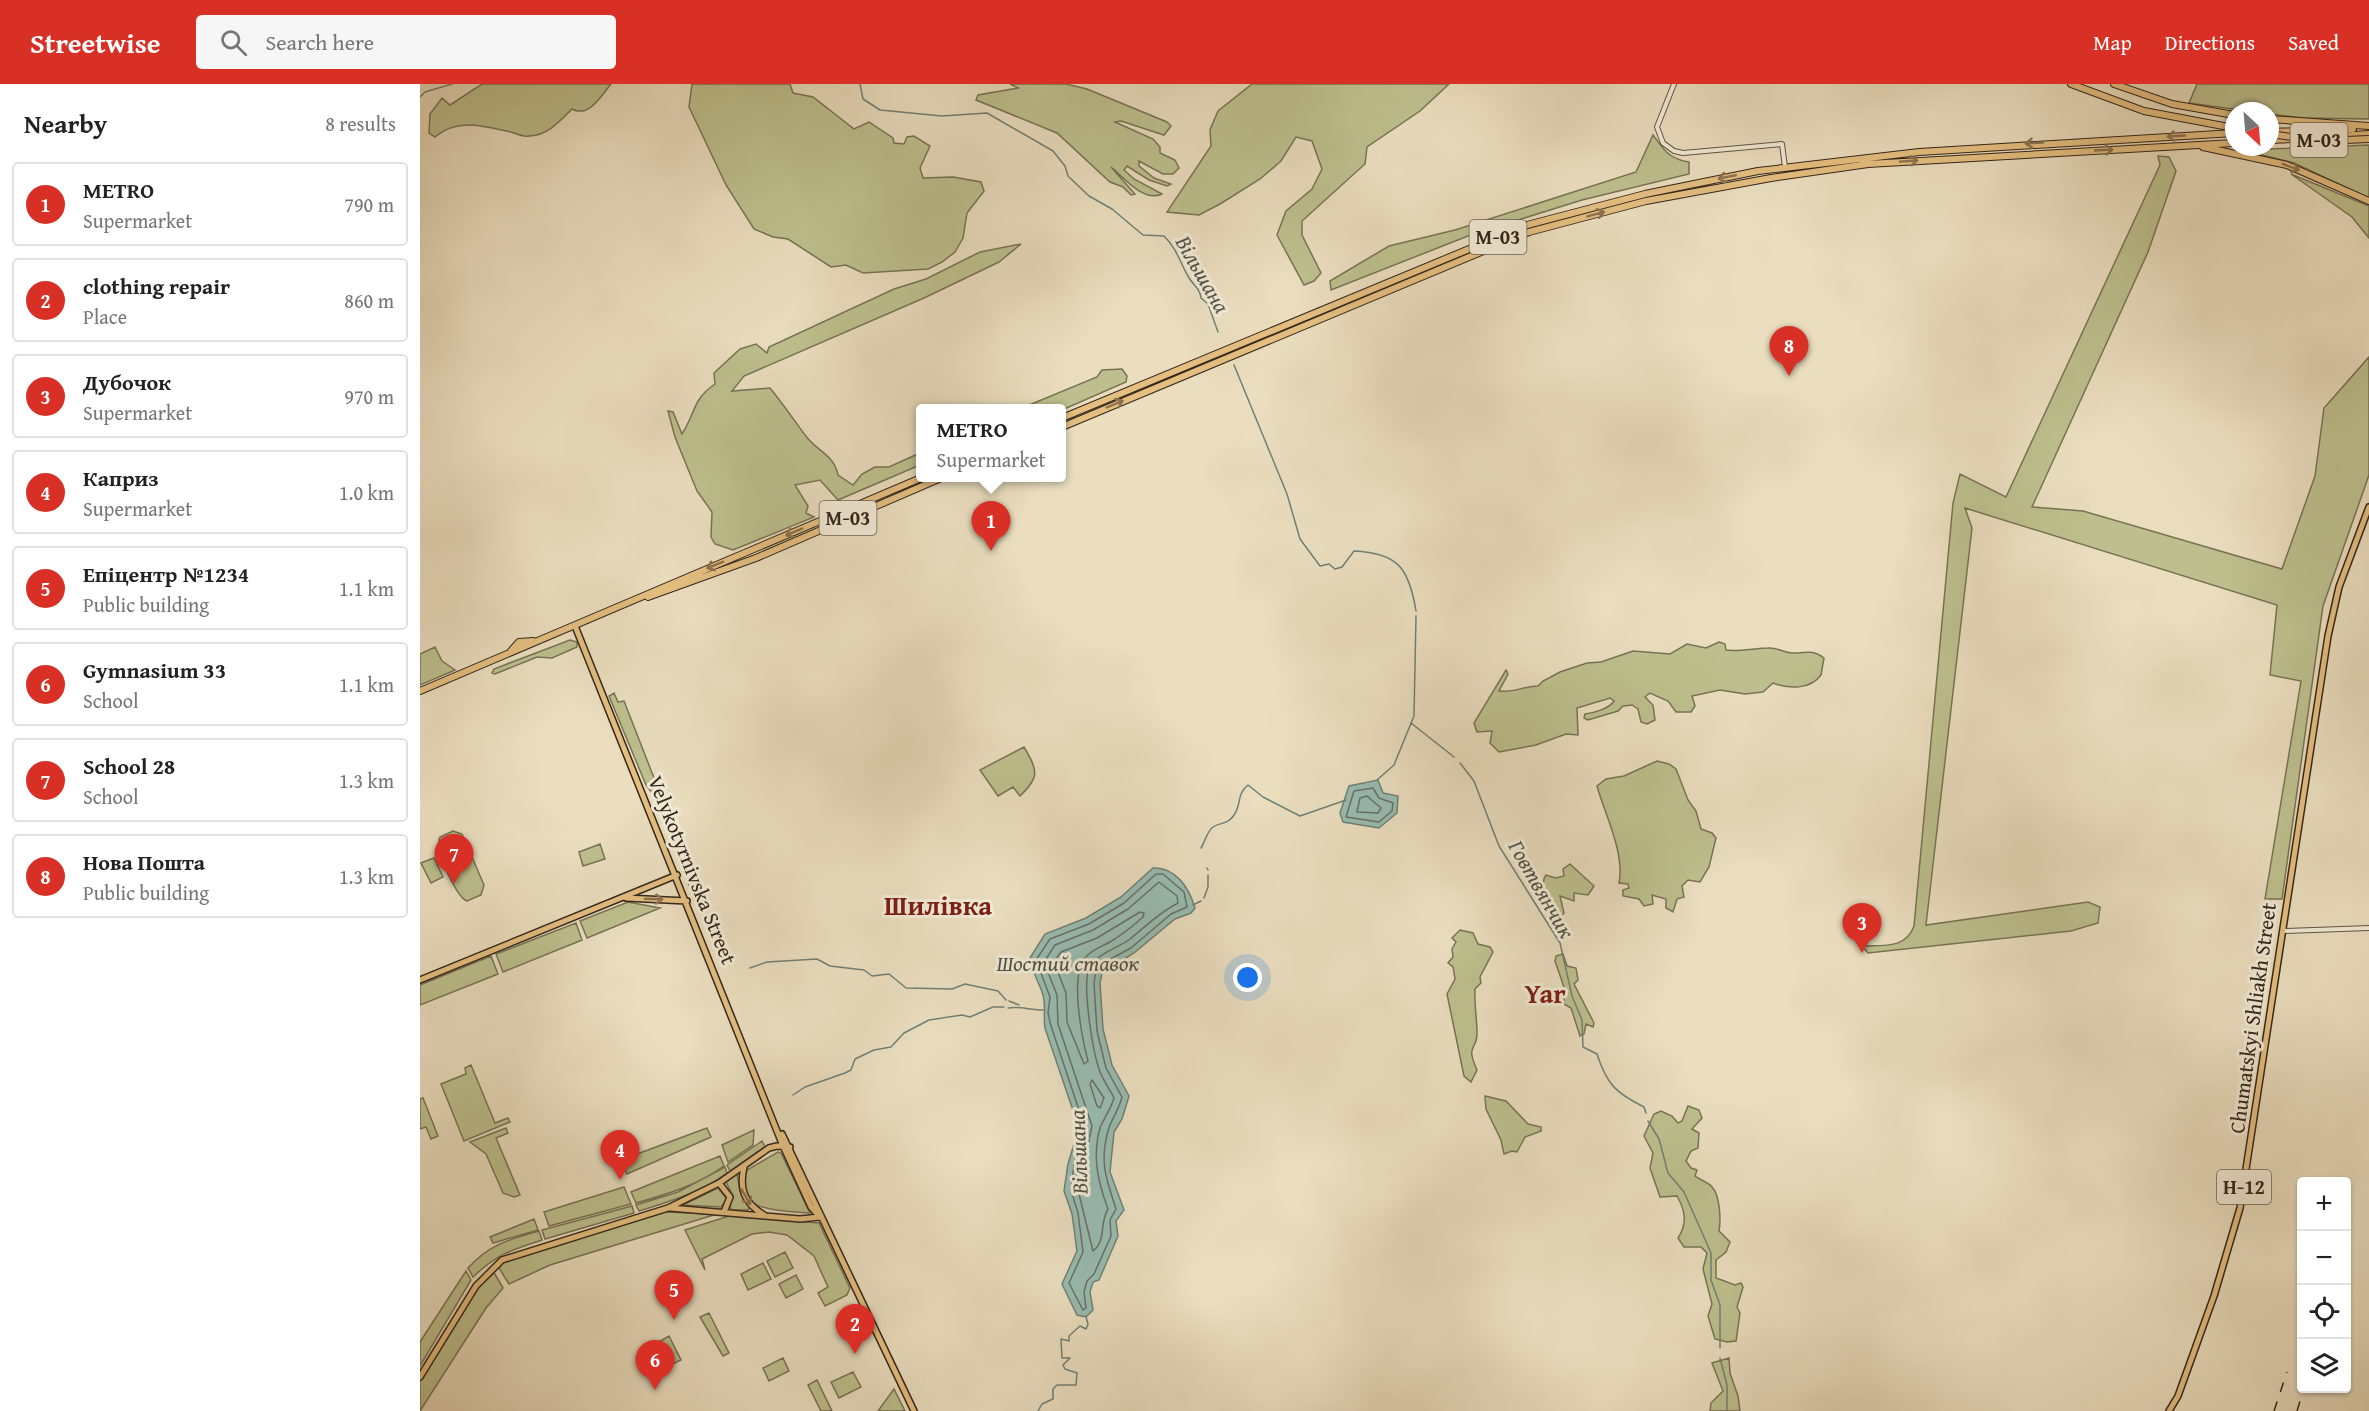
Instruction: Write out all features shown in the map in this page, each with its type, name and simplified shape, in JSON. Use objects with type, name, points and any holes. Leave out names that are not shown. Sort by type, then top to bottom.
[{"type":"highway","points":[[2071,84],[2144,111],[2225,127]]},
{"type":"highway","points":[[2114,84],[2172,104],[2225,113]]},
{"type":"highway","name":"М-03","points":[[2279,120],[2369,127]]},
{"type":"highway","name":"М-03","points":[[2279,133],[2369,127]]},
{"type":"highway","name":"М-03","points":[[1066,416],[1527,225],[1645,194],[1785,167],[1919,152],[2225,133]]},
{"type":"highway","name":"М-03","points":[[2279,134],[2321,141],[2369,140]]},
{"type":"highway","name":"М-03","points":[[2279,139],[2369,134]]},
{"type":"highway","name":"М-03","points":[[1066,425],[1529,232],[1646,201],[1793,174],[1868,164],[2225,143]]},
{"type":"highway","name":"М-03","points":[[2194,145],[2287,165],[2369,201]]},
{"type":"highway","name":"М-03","points":[[630,603],[669,583],[916,479]]},
{"type":"highway","name":"М-03","points":[[420,691],[503,656],[519,642],[542,639],[630,603],[756,558],[930,482]]},
{"type":"main road","name":"Chumatskyi Shliakh Street","points":[[2169,1411],[2178,1396],[2217,1286],[2240,1208],[2328,636],[2339,587],[2369,507]]},
{"type":"main road","name":"Velykotyrnivska Street","points":[[575,626],[677,875],[783,1146],[811,1207],[820,1217]]},
{"type":"main road","points":[[420,980],[677,875]]},
{"type":"main road","points":[[621,898],[687,901]]},
{"type":"main road","name":"Velykotyrnivska Street","points":[[777,1127],[790,1147],[817,1204],[820,1217],[914,1411]]},
{"type":"main road","points":[[420,1377],[476,1286],[502,1260],[668,1208],[719,1183],[769,1148],[790,1147]]},
{"type":"main road","points":[[744,1167],[740,1181],[742,1192],[753,1208],[769,1217]]},
{"type":"main road","points":[[719,1183],[730,1197],[724,1212]]},
{"type":"main road","points":[[668,1208],[769,1217],[820,1217]]},
{"type":"main road","name":"Chumatskyi Shliakh Street","points":[[2176,1411],[2178,1396]]},
{"type":"street","points":[[1674,84],[1657,127],[1660,139],[1667,147],[1683,153],[1782,144],[1785,167]]},
{"type":"street","points":[[2283,932],[2369,928]]},
{"type":"green space","points":[[482,84],[611,84],[599,100],[589,108],[584,111],[572,109],[553,127],[536,135],[525,136],[471,125],[452,127],[435,137],[429,133],[430,114],[442,98],[450,105]]},
{"type":"green space","points":[[692,84],[790,84],[793,93],[813,97],[854,129],[869,122],[893,138],[894,143],[904,144],[907,137],[914,136],[930,146],[920,168],[923,178],[953,177],[981,182],[984,191],[967,213],[963,238],[955,252],[928,269],[863,273],[846,265],[831,267],[788,239],[773,237],[754,229],[726,185],[689,107]]},
{"type":"green space","points":[[1010,84],[1066,84],[1087,89],[1167,122],[1171,126],[1164,135],[1121,121],[1115,122],[1153,139],[1160,147],[1160,153],[1175,160],[1179,168],[1173,174],[1163,174],[1139,161],[1139,166],[1154,178],[1171,184],[1167,186],[1149,180],[1127,166],[1124,170],[1134,179],[1162,194],[1148,195],[1134,188],[1111,167],[1135,194],[1131,195],[1123,187],[1110,182],[1057,133],[976,100],[978,95],[1018,88]]},
{"type":"green space","points":[[1252,84],[1449,84],[1420,111],[1367,147],[1365,164],[1302,221],[1302,235],[1321,273],[1314,281],[1304,285],[1277,235],[1286,211],[1312,189],[1322,169],[1312,141],[1296,137],[1281,161],[1260,179],[1199,215],[1167,212],[1211,146],[1210,130],[1218,111]]},
{"type":"green space","points":[[2197,84],[2369,84],[2369,119],[2302,118],[2279,115],[2279,102],[2225,102],[2225,108],[2189,103]]},
{"type":"green space","points":[[1653,135],[1672,156],[1689,162],[1689,174],[1582,200],[1473,234],[1331,290],[1330,281],[1389,246],[1455,230],[1636,172]]},
{"type":"green space","points":[[2369,145],[2369,198],[2294,163],[2267,156],[2279,156],[2279,149]]},
{"type":"green space","points":[[2158,156],[2169,157],[2176,171],[2148,252],[2032,507],[2083,511],[2282,569],[2315,476],[2324,408],[2369,357],[2369,475],[2323,606],[2282,899],[2265,899],[2301,681],[2270,675],[2277,605],[1965,508],[1972,528],[1926,925],[2088,902],[2100,907],[2098,923],[2071,931],[1868,953],[1862,946],[1900,942],[1906,939],[1914,926],[1953,503],[1960,474],[2006,497],[2160,165]]},
{"type":"green space","points":[[2291,174],[2369,206],[2369,238],[2352,217]]},
{"type":"green space","points":[[1021,244],[999,262],[924,298],[744,376],[732,391],[770,388],[809,440],[833,462],[838,475],[853,485],[862,474],[875,467],[889,467],[916,455],[916,467],[838,500],[820,480],[795,485],[808,506],[806,513],[814,517],[733,550],[715,544],[711,537],[712,512],[697,491],[675,437],[668,411],[673,412],[682,434],[698,401],[715,384],[714,373],[740,349],[756,344],[767,353],[769,347],[894,289],[926,279],[980,252]]},
{"type":"green space","points":[[1122,369],[1127,376],[1126,382],[1066,408],[1066,404],[1032,404],[1097,377],[1102,370]]},
{"type":"green space","points":[[570,640],[577,642],[577,647],[552,658],[537,657],[495,674],[492,673],[494,669]]},
{"type":"green space","points":[[1719,642],[1725,644],[1726,650],[1771,648],[1789,653],[1815,653],[1824,658],[1821,675],[1811,683],[1799,687],[1773,683],[1763,692],[1745,694],[1720,690],[1692,696],[1695,706],[1691,712],[1676,712],[1668,701],[1650,693],[1645,697],[1653,705],[1655,720],[1647,724],[1641,722],[1638,709],[1632,705],[1623,706],[1618,711],[1588,720],[1584,718],[1585,714],[1608,706],[1614,701],[1610,698],[1577,708],[1578,735],[1566,734],[1536,745],[1499,752],[1490,743],[1492,731],[1477,732],[1474,723],[1506,670],[1508,674],[1499,691],[1538,686],[1560,672],[1633,651],[1670,654],[1687,644],[1706,648]]},
{"type":"green space","points":[[435,647],[442,661],[455,670],[420,685],[420,654]]},
{"type":"green space","points":[[614,693],[618,702],[624,701],[656,783],[652,786],[653,794],[646,785],[609,696]]},
{"type":"green space","points":[[1024,747],[1035,773],[1031,784],[1020,796],[1013,787],[998,796],[980,770]]},
{"type":"green space","points":[[1657,761],[1669,764],[1676,769],[1688,800],[1696,811],[1701,829],[1712,833],[1716,838],[1709,867],[1700,882],[1688,880],[1682,886],[1684,897],[1677,899],[1673,912],[1666,908],[1666,899],[1652,895],[1653,904],[1644,906],[1639,899],[1623,896],[1623,890],[1629,888],[1628,884],[1619,883],[1617,847],[1597,786],[1606,779],[1624,776]]},
{"type":"green space","points":[[453,831],[462,834],[484,885],[481,895],[467,901],[462,898],[452,882],[440,851],[440,837]]},
{"type":"green space","points":[[600,844],[605,859],[583,866],[579,852]]},
{"type":"green space","points":[[434,858],[443,877],[431,883],[421,863]]},
{"type":"green space","points":[[1570,864],[1594,886],[1588,895],[1574,893],[1574,901],[1560,896],[1564,913],[1559,918],[1553,912],[1554,904],[1548,905],[1546,902],[1544,882],[1546,875],[1556,878],[1564,876],[1563,869]]},
{"type":"green space","points":[[694,872],[705,898],[695,902],[686,877]]},
{"type":"green space","points":[[628,902],[660,908],[587,938],[580,921]]},
{"type":"green space","points":[[576,923],[582,940],[503,972],[496,954]]},
{"type":"green space","points":[[1460,930],[1473,933],[1478,944],[1490,947],[1493,952],[1480,977],[1481,983],[1475,989],[1477,1039],[1472,1056],[1477,1070],[1471,1082],[1464,1076],[1447,994],[1455,979],[1453,967],[1448,963],[1453,957],[1452,949],[1456,942],[1452,938]]},
{"type":"green space","points":[[1563,954],[1567,966],[1576,968],[1578,980],[1574,984],[1594,1023],[1593,1027],[1586,1024],[1584,1034],[1580,1036],[1571,1008],[1564,1004],[1564,987],[1555,961],[1556,956]]},
{"type":"green space","points":[[491,956],[498,974],[420,1005],[420,985]]},
{"type":"green space","points":[[471,1065],[495,1123],[508,1118],[510,1122],[464,1141],[441,1084],[466,1074],[465,1068]]},
{"type":"green space","points":[[1485,1096],[1506,1101],[1528,1124],[1541,1127],[1541,1131],[1525,1137],[1517,1152],[1504,1154],[1501,1140],[1486,1109]]},
{"type":"green space","points":[[423,1098],[438,1136],[431,1139],[426,1127],[420,1129],[420,1099]]},
{"type":"green space","points":[[1688,1106],[1699,1110],[1702,1118],[1692,1129],[1699,1133],[1698,1148],[1691,1151],[1686,1161],[1691,1168],[1697,1170],[1695,1176],[1715,1191],[1719,1208],[1719,1231],[1730,1242],[1726,1252],[1716,1260],[1716,1278],[1735,1285],[1741,1283],[1743,1287],[1737,1307],[1740,1313],[1736,1341],[1727,1342],[1715,1339],[1708,1316],[1712,1304],[1703,1269],[1707,1253],[1701,1247],[1684,1247],[1678,1238],[1684,1222],[1680,1201],[1677,1196],[1660,1197],[1650,1168],[1653,1153],[1644,1136],[1654,1114],[1661,1111],[1672,1116],[1678,1123],[1682,1121]]},
{"type":"green space","points":[[506,1128],[508,1133],[496,1138],[520,1195],[514,1197],[503,1193],[486,1154],[470,1142]]},
{"type":"green space","points":[[707,1128],[711,1137],[627,1174],[621,1160]]},
{"type":"green space","points":[[754,1130],[753,1145],[728,1162],[722,1145]]},
{"type":"green space","points":[[762,1141],[765,1147],[730,1171],[727,1165]]},
{"type":"green space","points":[[778,1152],[781,1153],[810,1213],[762,1207],[745,1195],[743,1184],[747,1170]]},
{"type":"green space","points":[[720,1156],[724,1166],[703,1179],[636,1203],[631,1192]]},
{"type":"green space","points":[[725,1167],[727,1173],[696,1191],[639,1211],[636,1205],[678,1192]]},
{"type":"green space","points":[[737,1174],[740,1191],[750,1207],[748,1210],[732,1210],[730,1207],[733,1196],[726,1182]]},
{"type":"green space","points":[[624,1187],[631,1204],[549,1226],[544,1212]]},
{"type":"green space","points":[[718,1188],[727,1199],[721,1207],[683,1205]]},
{"type":"green space","points":[[632,1206],[634,1213],[545,1239],[542,1230]]},
{"type":"green space","points":[[666,1212],[717,1214],[550,1265],[509,1284],[499,1268],[500,1264],[510,1259]]},
{"type":"green space","points":[[729,1216],[819,1223],[850,1288],[847,1295],[825,1306],[818,1293],[828,1287],[814,1256],[787,1235],[769,1232],[752,1234],[702,1259],[705,1270],[685,1230]]},
{"type":"green space","points":[[534,1219],[538,1230],[493,1243],[490,1237]]},
{"type":"green space","points":[[539,1231],[542,1240],[505,1254],[473,1277],[468,1268],[484,1253],[509,1240]]},
{"type":"green space","points":[[785,1252],[793,1268],[775,1277],[767,1261]]},
{"type":"green space","points":[[763,1263],[771,1279],[748,1290],[741,1274]]},
{"type":"green space","points":[[466,1271],[471,1280],[420,1366],[420,1342]]},
{"type":"green space","points":[[493,1271],[503,1288],[486,1308],[420,1411],[420,1381],[477,1289]]},
{"type":"green space","points":[[796,1275],[803,1289],[786,1298],[779,1284]]},
{"type":"green space","points":[[709,1313],[729,1353],[723,1356],[700,1317]]},
{"type":"green space","points":[[669,1336],[681,1360],[664,1368],[658,1356],[651,1353],[650,1347]]},
{"type":"green space","points":[[783,1358],[789,1371],[769,1381],[763,1368]]},
{"type":"green space","points":[[1729,1358],[1730,1373],[1738,1396],[1740,1411],[1710,1411],[1711,1403],[1723,1391],[1712,1363]]},
{"type":"green space","points":[[853,1372],[861,1387],[839,1398],[831,1382]]},
{"type":"green space","points":[[817,1380],[832,1411],[821,1411],[808,1385]]},
{"type":"green space","points":[[894,1389],[905,1411],[878,1411]]},
{"type":"water","points":[[1378,780],[1383,793],[1398,796],[1397,813],[1379,828],[1343,822],[1340,813],[1349,786]]},
{"type":"water","name":"Шостий ставок","points":[[1153,868],[1175,875],[1185,886],[1195,908],[1191,913],[1175,919],[1134,953],[1102,973],[1100,983],[1103,1029],[1112,1065],[1129,1096],[1122,1119],[1114,1132],[1110,1172],[1124,1210],[1116,1221],[1118,1236],[1099,1280],[1093,1282],[1090,1292],[1093,1310],[1086,1317],[1077,1315],[1062,1284],[1077,1251],[1072,1214],[1064,1191],[1068,1164],[1079,1128],[1045,1028],[1044,999],[1030,958],[1045,934],[1086,918],[1121,897]]},
{"type":"waterway","points":[[420,97],[425,92],[452,84]]},
{"type":"waterway","name":"Вільшана","points":[[860,84],[863,99],[880,110],[942,116],[987,113],[1053,151],[1065,166],[1068,176],[1089,196],[1112,209],[1143,235],[1164,236],[1169,241],[1201,298],[1208,304],[1218,332]]},
{"type":"waterway","name":"Вільшана","points":[[1234,365],[1287,494],[1300,539],[1320,566],[1329,564],[1335,569],[1342,567],[1354,551],[1369,552],[1391,560],[1399,566],[1410,584],[1416,611]]},
{"type":"waterway","name":"Вільшана","points":[[1377,780],[1394,765],[1414,716],[1416,616]]},
{"type":"waterway","name":"Говтвянчик","points":[[1411,723],[1454,757]]},
{"type":"waterway","name":"Говтвянчик","points":[[1460,763],[1474,781],[1499,846],[1560,943],[1572,996],[1582,1020],[1583,1047],[1597,1054],[1609,1081],[1619,1092],[1644,1107],[1646,1113]]},
{"type":"waterway","name":"Вільшана","points":[[1201,848],[1211,829],[1232,818],[1242,792],[1248,785],[1263,797],[1300,816],[1346,800]]},
{"type":"waterway","name":"Вільшана","points":[[1204,898],[1208,887],[1208,875]]},
{"type":"waterway","name":"Вільшана","points":[[1193,905],[1201,901]]},
{"type":"waterway","points":[[750,968],[767,962],[817,959],[830,966],[864,970],[872,976],[889,974],[906,988],[952,989],[965,984],[998,991],[1006,1000]]},
{"type":"waterway","points":[[1009,1001],[1019,1005]]},
{"type":"waterway","points":[[793,1095],[805,1087],[851,1070],[855,1059],[874,1050],[891,1047],[904,1033],[929,1020],[962,1015],[970,1017],[993,1007],[1004,1007]]},
{"type":"waterway","points":[[1008,1008],[1043,1010]]},
{"type":"waterway","name":"Говтвянчик","points":[[1648,1121],[1659,1139],[1668,1173],[1684,1192],[1711,1253],[1711,1280],[1720,1305],[1720,1348]]},
{"type":"waterway","name":"Вільшана","points":[[1038,1411],[1042,1404],[1053,1399],[1053,1389],[1057,1385],[1076,1385],[1077,1373],[1065,1369],[1063,1365],[1070,1358],[1062,1358],[1061,1339],[1069,1341],[1069,1336],[1080,1326],[1086,1329],[1088,1324],[1086,1317]]},
{"type":"waterway","name":"Говтвянчик","points":[[1720,1358],[1727,1385],[1727,1411]]},
{"type":"railway","points":[[2274,1411],[2287,1372]]},
{"type":"railway","points":[[2297,1411],[2302,1393]]},
{"type":"place","name":"Нова Пошта","points":[[1789,376]]},
{"type":"place","name":"METRO","points":[[991,551]]},
{"type":"place","name":"School 28","points":[[454,884]]},
{"type":"place","name":"Дубочок","points":[[1862,953]]},
{"type":"place","name":"Каприз","points":[[620,1180]]},
{"type":"place","name":"Епіцентр №1234","points":[[674,1320]]},
{"type":"place","name":"clothing repair","points":[[855,1354]]},
{"type":"place","name":"Gymnasium 33","points":[[655,1390]]},
{"type":"district","name":"Шилівка","points":[[938,906]]},
{"type":"district","name":"Yar","points":[[1545,994]]}]
